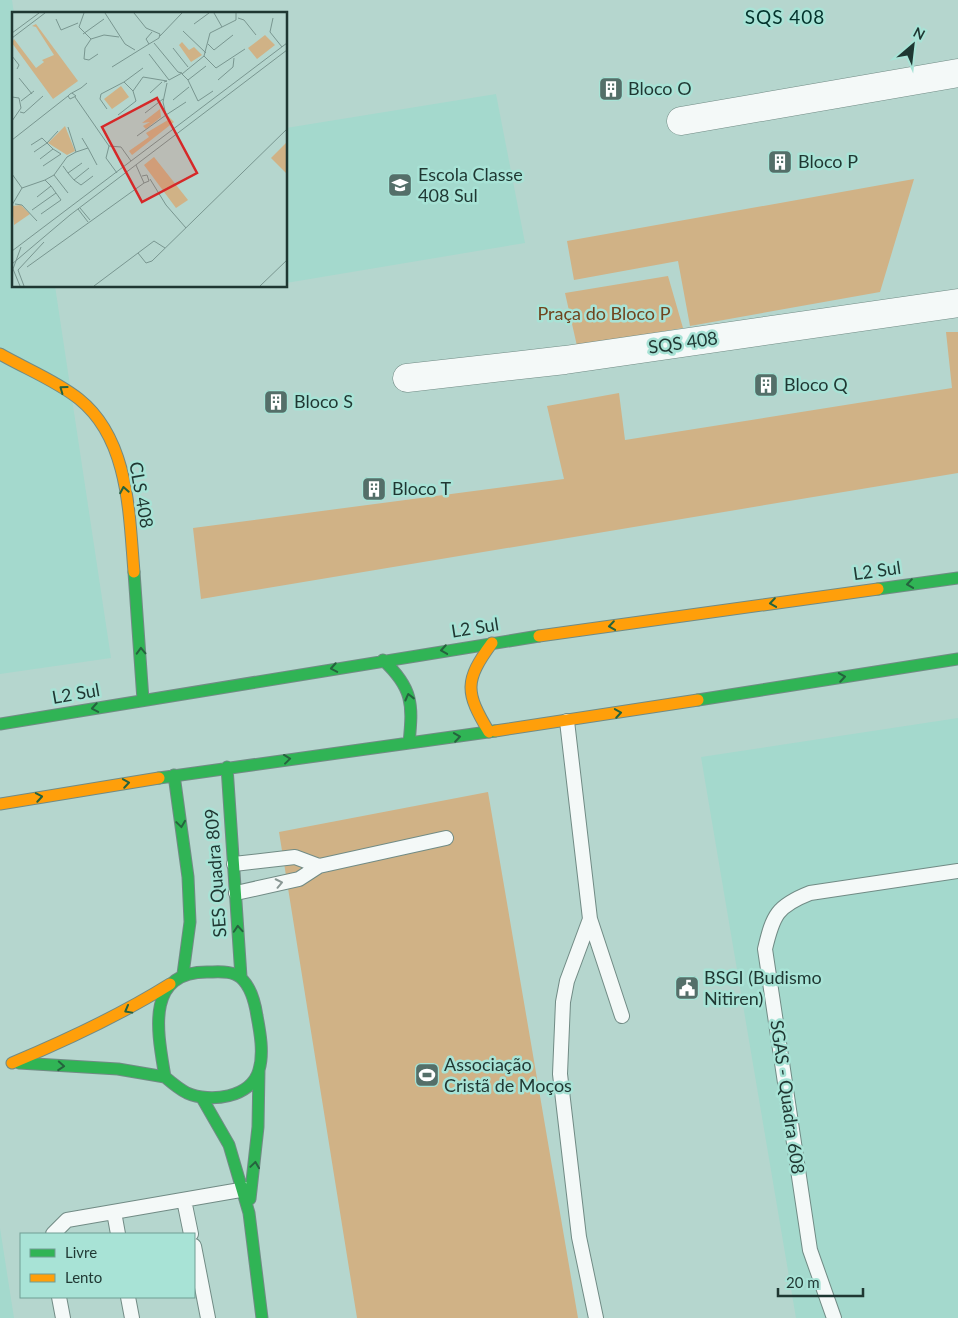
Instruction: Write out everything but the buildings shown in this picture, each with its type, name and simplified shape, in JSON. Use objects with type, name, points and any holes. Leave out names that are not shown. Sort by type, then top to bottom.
[{"type":"main road","name":"CLS 408","points":[[0,354],[20,367],[52,381],[81,402],[99,421],[119,460],[130,526],[141,643],[143,700]]},
{"type":"main road","points":[[0,370],[20,367]]},
{"type":"main road","name":"L2 Sul","points":[[0,724],[492,643],[958,578]]},
{"type":"main road","points":[[489,732],[471,703],[468,688],[475,664],[492,643]]},
{"type":"main road","points":[[0,804],[227,767],[567,721],[958,659]]},
{"type":"main road","points":[[382,660],[399,674],[411,699],[409,743]]},
{"type":"main road","name":"SES Quadra 809","points":[[227,767],[241,977]]},
{"type":"main road","name":"SES Quadra 809","points":[[174,775],[188,877],[190,922],[184,974]]},
{"type":"main road","points":[[12,1063],[82,1034],[132,1008],[184,974],[216,972],[241,977],[256,1004],[259,1069],[258,1127],[246,1189],[262,1318]]},
{"type":"main road","points":[[164,1077],[158,1024],[161,1003],[170,984]]},
{"type":"main road","points":[[0,1064],[12,1063],[118,1069],[164,1077],[189,1094],[202,1098],[224,1097],[239,1092],[253,1082],[259,1069]]},
{"type":"main road","points":[[202,1098],[229,1145],[246,1189]]},
{"type":"street","points":[[681,121],[958,73]]},
{"type":"street","name":"SQS 408","points":[[407,378],[565,360],[958,303]]},
{"type":"lane","points":[[567,721],[590,919],[622,1016]]},
{"type":"lane","points":[[236,893],[299,879],[319,866],[446,838]]},
{"type":"lane","points":[[234,864],[295,857],[319,866]]},
{"type":"lane","name":"SGAS - Quadra 608","points":[[834,1318],[810,1250],[765,950],[770,929],[777,912],[788,902],[810,893],[958,871]]},
{"type":"lane","points":[[590,919],[570,973],[563,1002],[560,1074],[578,1237],[596,1318]]},
{"type":"lane","points":[[54,1233],[67,1220],[246,1189]]},
{"type":"lane","points":[[184,1200],[191,1233]]},
{"type":"lane","points":[[114,1212],[118,1233]]},
{"type":"lane","points":[[195,1251],[208,1318]]},
{"type":"lane","points":[[59,1298],[63,1318]]},
{"type":"lane","points":[[128,1298],[132,1318]]},
{"type":"shaded area","points":[[0,0],[12,0],[14,12],[12,12],[12,288],[55,288],[111,658],[0,674]]},
{"type":"shaded area","name":"Escola Classe 408 Sul","points":[[496,94],[525,243],[288,283],[288,128]]},
{"type":"shaded area","points":[[958,718],[958,1318],[796,1318],[701,757]]},
{"type":"shaded area","points":[[0,1228],[14,1318],[0,1318]]},
{"type":"green space","points":[[914,179],[880,292],[690,326],[678,261],[574,280],[567,241]]},
{"type":"green space","name":"Praça do Bloco P","points":[[668,276],[683,328],[577,346],[565,293]]},
{"type":"green space","points":[[946,332],[958,332],[958,473],[201,599],[193,528],[564,479],[547,406],[619,393],[625,440],[952,388]]},
{"type":"green space","name":"Associação Cristã de Moços","points":[[488,792],[578,1318],[357,1318],[279,832]]},
{"type":"traffic: fast","points":[[134,572],[143,700]]},
{"type":"traffic: fast","points":[[878,589],[958,578]]},
{"type":"traffic: fast","points":[[0,724],[539,636]]},
{"type":"traffic: fast","points":[[698,700],[958,659]]},
{"type":"traffic: fast","points":[[383,660],[400,679],[409,697],[411,718],[409,743]]},
{"type":"traffic: fast","points":[[159,778],[495,731]]},
{"type":"traffic: fast","points":[[227,767],[241,977]]},
{"type":"traffic: fast","points":[[174,775],[188,877],[190,922],[183,974]]},
{"type":"traffic: fast","points":[[207,972],[229,973],[241,978],[254,1001],[261,1043],[259,1070],[255,1079],[248,1087],[239,1092],[218,1098],[207,1098],[187,1093],[165,1077],[160,1042],[160,1008],[164,994],[173,982],[187,975],[207,972]]},
{"type":"traffic: fast","points":[[19,1063],[118,1069],[165,1077]]},
{"type":"traffic: fast","points":[[250,1199],[258,1127],[259,1069]]},
{"type":"traffic: fast","points":[[202,1098],[229,1145],[249,1213],[262,1318]]},
{"type":"traffic: slow","points":[[0,354],[70,392],[96,415],[108,435],[117,456],[123,478],[128,502],[134,572]]},
{"type":"traffic: slow","points":[[539,636],[878,589]]},
{"type":"traffic: slow","points":[[489,732],[475,707],[471,687],[476,667],[492,643]]},
{"type":"traffic: slow","points":[[495,731],[698,700]]},
{"type":"traffic: slow","points":[[0,804],[159,778]]},
{"type":"traffic: slow","points":[[12,1063],[92,1027],[132,1007],[170,984]]},
{"type":"place","name":"Bloco O","points":[[611,89]]},
{"type":"place","name":"Bloco P","points":[[780,162]]},
{"type":"place","name":"Escola Classe 408 Sul","points":[[400,185]]},
{"type":"place","name":"Bloco Q","points":[[766,385]]},
{"type":"place","name":"Bloco S","points":[[276,402]]},
{"type":"place","name":"Bloco T","points":[[374,489]]},
{"type":"place","name":"BSGI (Budismo Nitiren)","points":[[687,988]]},
{"type":"place","name":"Associação Cristã de Moços","points":[[427,1075]]},
{"type":"district","name":"SQS 408","points":[[785,17]]}]
